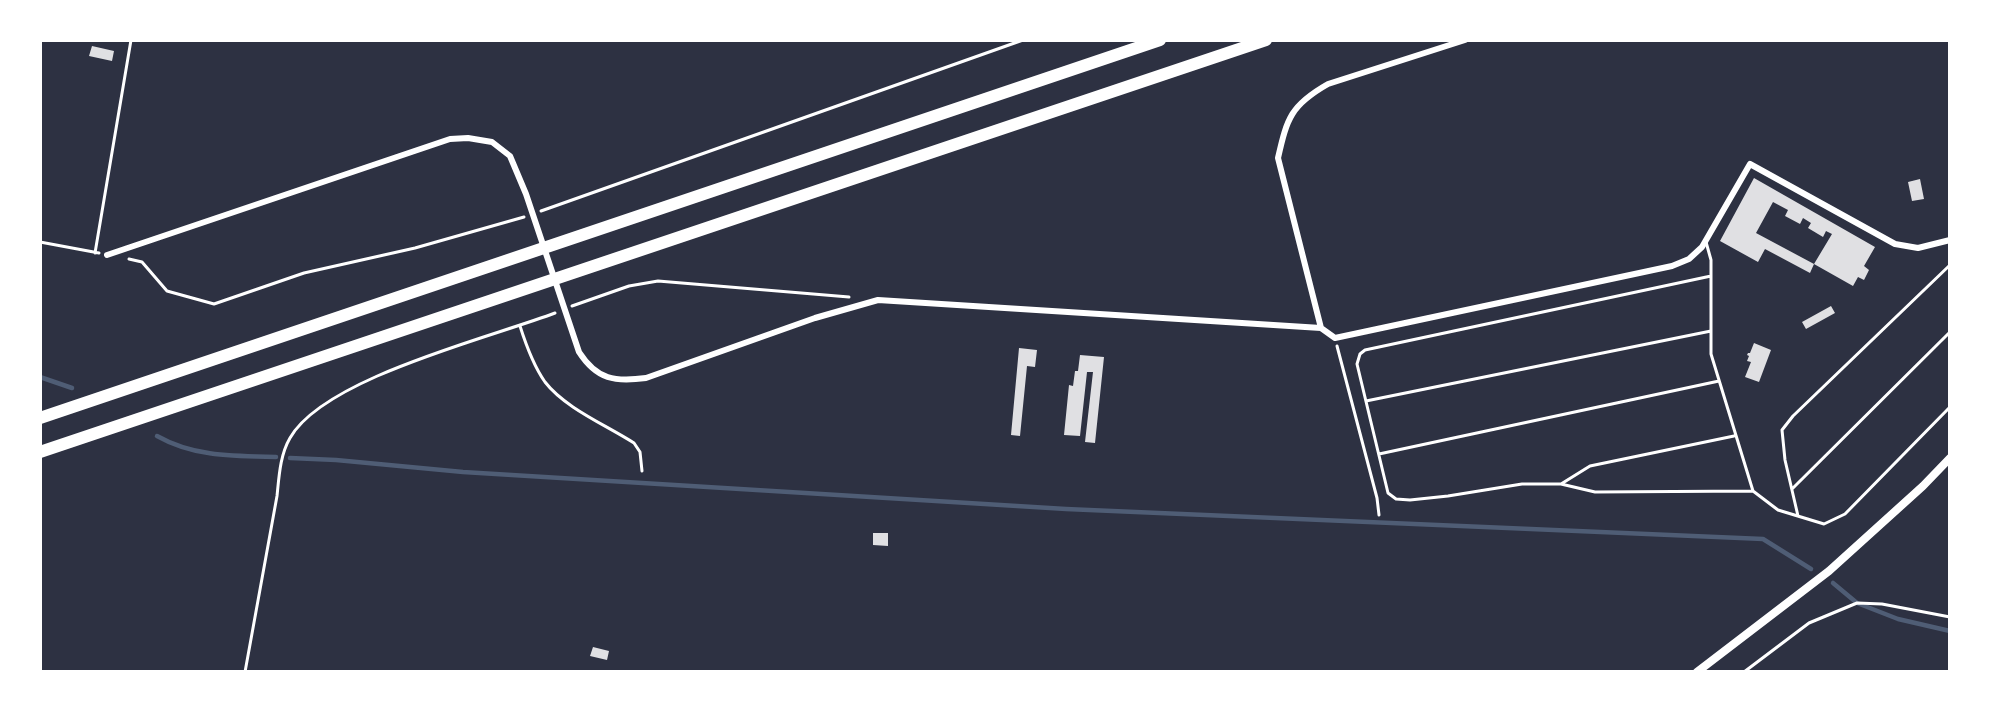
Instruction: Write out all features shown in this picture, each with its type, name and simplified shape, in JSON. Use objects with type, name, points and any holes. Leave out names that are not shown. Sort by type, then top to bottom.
[{"type":"highway","points":[[40,418],[1160,40]]},
{"type":"highway","points":[[41,452],[1266,40]]},
{"type":"street","points":[[1322,328],[1278,158],[1284,130],[1293,110],[1309,95],[1328,84],[1465,40]]},
{"type":"street","points":[[107,255],[450,139],[468,138],[492,142],[510,156],[526,194],[579,352],[588,366],[605,377],[624,381],[646,378],[815,318],[878,300],[1322,328],[1335,338],[1672,266],[1689,259],[1702,247],[1750,164],[1895,244],[1918,248],[1950,240]]},
{"type":"street","points":[[1696,672],[1828,572],[1923,486],[1950,458]]},
{"type":"lane","points":[[1706,240],[1711,260],[1710,354],[1753,491],[1778,510],[1824,524],[1845,514],[1950,407]]},
{"type":"lane","points":[[1798,516],[1785,460],[1782,430],[1793,416],[1950,265]]},
{"type":"lane","points":[[1711,276],[1365,350],[1359,354],[1357,364],[1388,493],[1396,499],[1410,500],[1448,496],[1522,484],[1561,484],[1595,492],[1753,491]]},
{"type":"lane","points":[[1366,401],[1711,331]]},
{"type":"lane","points":[[1792,489],[1950,332]]},
{"type":"lane","points":[[1379,454],[1719,381]]},
{"type":"lane","points":[[1561,484],[1590,466],[1735,436]]},
{"type":"path","points":[[95,253],[131,40]]},
{"type":"path","points":[[245,672],[277,496],[279,471],[290,437],[310,414],[354,386],[418,360],[520,326],[598,296],[658,280],[854,298]]},
{"type":"path","points":[[520,326],[531,357],[546,383],[571,405],[634,443],[640,452],[642,471]]},
{"type":"path","points":[[1335,338],[1377,498],[1379,516]]},
{"type":"path","points":[[1744,672],[1809,623],[1857,603],[1882,604],[1950,617]]},
{"type":"building","points":[[92,46],[114,51],[112,61],[89,56]]},
{"type":"building","points":[[1754,178],[1875,247],[1864,266],[1869,270],[1864,280],[1858,277],[1853,286],[1814,264],[1810,273],[1765,249],[1758,262],[1720,241]],"holes":[[[1773,202],[1788,210],[1785,216],[1800,224],[1803,218],[1811,223],[1808,228],[1823,237],[1826,231],[1832,234],[1814,264],[1756,233]]]},
{"type":"building","points":[[1920,179],[1924,199],[1912,201],[1908,182]]},
{"type":"building","points":[[1831,306],[1835,313],[1806,329],[1802,322]]},
{"type":"building","points":[[1754,343],[1771,350],[1759,382],[1745,377],[1751,362],[1747,361],[1749,356],[1747,355]]},
{"type":"building","points":[[1019,348],[1037,350],[1035,367],[1027,366],[1020,436],[1011,435]]},
{"type":"building","points":[[1080,355],[1104,357],[1095,443],[1085,442],[1093,372],[1087,372],[1080,436],[1064,435],[1069,385],[1073,386]]},
{"type":"building","points":[[873,533],[888,533],[888,546],[873,545]]},
{"type":"building","points":[[593,647],[609,651],[607,660],[590,656]]},
{"type":"waterway","points":[[40,377],[72,388]]},
{"type":"waterway","points":[[157,436],[200,452],[276,457]]},
{"type":"waterway","points":[[290,458],[463,472],[1066,509],[1763,539],[1811,569]]},
{"type":"waterway","points":[[1833,583],[1857,603],[1898,619],[1950,631]]}]
